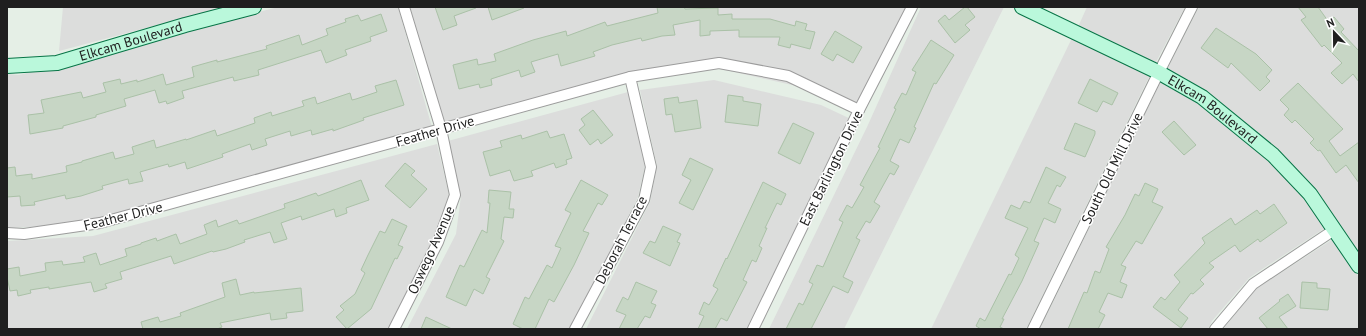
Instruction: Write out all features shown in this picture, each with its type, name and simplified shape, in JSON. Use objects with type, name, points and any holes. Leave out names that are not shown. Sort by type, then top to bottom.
[{"type":"street","name":"Elkcam Boulevard","points":[[7,66],[57,63],[185,25],[254,7]]},
{"type":"street","name":"Oswego Avenue","points":[[394,329],[438,242],[455,195],[441,129],[404,7]]},
{"type":"street","name":"East Barlington Drive","points":[[753,329],[912,7]]},
{"type":"street","name":"Elkcam Boulevard","points":[[1022,7],[1158,72],[1202,97],[1273,155],[1310,194],[1359,266]]},
{"type":"street","name":"South Old Mill Drive","points":[[1033,329],[1158,72],[1192,7]]},
{"type":"street","name":"Feather Drive","points":[[7,233],[24,234],[100,223],[630,77],[719,63],[788,76],[860,110]]},
{"type":"street","name":"Deborah Terrace","points":[[575,329],[644,200],[651,167],[630,77]]},
{"type":"street","points":[[1215,329],[1253,284],[1334,230]]},
{"type":"shaded area","points":[[63,7],[226,7],[59,51]]},
{"type":"shaded area","points":[[278,7],[398,7],[433,131],[90,224],[7,228],[7,74],[19,75]]},
{"type":"shaded area","points":[[410,7],[907,7],[860,110],[823,92],[712,67],[637,77],[445,128]]},
{"type":"shaded area","points":[[921,7],[1004,7],[844,329],[769,329],[867,127]]},
{"type":"shaded area","points":[[1087,7],[1185,7],[1155,64],[1078,27]]},
{"type":"shaded area","points":[[1199,7],[1359,7],[1359,256],[1314,189],[1167,70]]},
{"type":"shaded area","points":[[1072,38],[1150,75],[1026,329],[931,329]]},
{"type":"shaded area","points":[[714,80],[821,105],[855,121],[755,329],[586,329],[650,202],[657,166],[640,90]]},
{"type":"shaded area","points":[[1161,81],[1200,102],[1269,160],[1306,198],[1325,228],[1249,278],[1212,321],[1208,329],[1040,329]]},
{"type":"shaded area","points":[[628,92],[645,166],[638,197],[572,329],[407,329],[456,234],[461,196],[448,141]]},
{"type":"shaded area","points":[[437,144],[449,195],[444,228],[393,329],[7,329],[7,241],[93,236]]},
{"type":"shaded area","points":[[1333,239],[1359,277],[1359,329],[1223,329],[1256,289]]},
{"type":"building","points":[[435,7],[476,8],[454,16],[457,25],[443,30]]},
{"type":"building","points":[[488,7],[524,7],[524,8],[492,20]]},
{"type":"building","points":[[657,7],[684,7],[685,9],[718,8],[718,15],[732,14],[732,19],[770,19],[795,26],[796,21],[807,24],[805,30],[815,32],[810,49],[791,44],[790,48],[778,45],[780,37],[739,37],[739,30],[710,31],[710,35],[700,36],[700,20],[673,25],[675,35],[662,36],[642,41],[641,38],[612,45],[593,52],[595,56],[561,66],[558,54],[531,62],[535,72],[521,77],[519,70],[491,79],[492,85],[480,88],[479,84],[459,89],[453,65],[477,59],[478,65],[496,61],[494,54],[533,40],[566,31],[567,36],[605,22],[607,26],[658,13]]},
{"type":"building","points":[[967,7],[975,17],[965,25],[970,30],[955,43],[938,21],[945,15],[949,20]]},
{"type":"building","points":[[1298,7],[1318,7],[1328,21],[1334,17],[1344,29],[1341,32],[1359,51],[1359,82],[1353,74],[1342,84],[1331,73],[1342,63],[1324,45],[1322,47],[1301,20],[1306,17]]},
{"type":"building","points":[[381,14],[387,31],[370,37],[371,41],[345,50],[347,55],[326,63],[321,50],[258,70],[259,75],[234,81],[233,77],[182,91],[184,98],[167,104],[166,101],[159,103],[155,90],[124,99],[126,106],[96,115],[96,117],[63,126],[63,128],[30,134],[28,115],[44,113],[41,100],[81,92],[83,98],[106,92],[103,83],[120,79],[121,84],[137,80],[137,82],[163,74],[166,85],[194,77],[192,67],[267,49],[266,46],[299,35],[302,45],[328,35],[326,29],[346,22],[345,19],[358,15],[361,21]]},
{"type":"building","points":[[1216,28],[1256,54],[1272,70],[1266,77],[1270,81],[1260,91],[1231,63],[1228,68],[1201,48]]},
{"type":"building","points":[[835,31],[862,47],[853,63],[837,54],[833,61],[821,54]]},
{"type":"building","points":[[931,40],[954,55],[936,84],[934,83],[914,127],[916,128],[909,143],[900,139],[890,161],[899,166],[894,175],[890,173],[874,202],[880,206],[870,223],[866,221],[856,238],[860,240],[843,277],[853,282],[848,293],[833,286],[811,329],[786,329],[799,303],[803,305],[813,284],[809,282],[817,265],[823,267],[843,222],[839,220],[847,205],[852,208],[864,187],[860,185],[880,148],[878,147],[896,109],[894,108],[902,93],[906,95],[916,72],[912,70]]},
{"type":"building","points":[[1090,79],[1118,93],[1112,105],[1103,101],[1097,112],[1078,103]]},
{"type":"building","points":[[396,80],[404,105],[363,118],[364,120],[333,131],[333,129],[312,135],[311,130],[291,136],[290,131],[265,139],[267,145],[252,150],[250,144],[222,154],[223,157],[187,169],[185,162],[169,167],[168,164],[140,172],[143,181],[129,184],[128,179],[102,186],[103,189],[81,196],[66,199],[65,195],[34,202],[35,205],[21,206],[20,196],[7,197],[7,168],[15,167],[16,176],[32,174],[32,179],[67,172],[66,166],[113,152],[115,159],[134,154],[132,147],[154,140],[156,148],[215,130],[217,136],[255,123],[254,118],[271,112],[272,116],[304,106],[302,101],[315,97],[317,104],[350,93],[352,100],[356,99],[377,92],[375,86]]},
{"type":"building","points":[[1298,83],[1343,129],[1329,141],[1340,156],[1359,142],[1359,183],[1346,165],[1336,173],[1320,150],[1318,151],[1310,143],[1314,139],[1295,120],[1292,123],[1284,115],[1289,109],[1280,100]]},
{"type":"building","points":[[728,95],[743,97],[743,101],[761,104],[758,126],[725,122]]},
{"type":"building","points":[[678,97],[679,103],[697,100],[701,128],[675,132],[672,114],[666,115],[664,99]]},
{"type":"building","points":[[593,110],[613,135],[601,144],[598,139],[590,145],[579,130],[585,125],[581,119]]},
{"type":"building","points":[[1174,121],[1196,145],[1184,155],[1162,132]]},
{"type":"building","points":[[793,123],[814,133],[800,164],[778,153]]},
{"type":"building","points":[[1075,123],[1095,131],[1085,157],[1064,149]]},
{"type":"building","points":[[547,131],[550,138],[564,134],[572,158],[566,160],[567,164],[556,168],[554,163],[531,171],[533,176],[514,181],[510,170],[490,176],[483,152],[502,147],[500,141],[521,135],[522,139]]},
{"type":"building","points":[[690,158],[713,169],[693,210],[679,203],[691,180],[682,175]]},
{"type":"building","points":[[405,163],[415,171],[411,175],[427,189],[410,208],[385,186]]},
{"type":"building","points":[[1046,167],[1066,177],[1060,187],[1057,185],[1048,203],[1061,209],[1055,223],[1044,218],[1034,241],[1039,243],[1022,281],[1002,319],[1004,319],[1000,327],[1004,329],[981,329],[976,326],[980,318],[985,321],[1009,274],[1011,275],[1019,258],[1015,255],[1028,228],[1005,218],[1011,205],[1020,209],[1024,201],[1030,203]]},
{"type":"building","points":[[361,180],[369,200],[346,208],[347,213],[336,217],[334,209],[302,220],[301,216],[281,223],[287,239],[274,243],[270,232],[244,240],[245,242],[226,249],[212,251],[174,264],[171,256],[120,272],[122,279],[105,284],[107,288],[94,292],[91,282],[49,289],[49,287],[30,290],[31,293],[18,296],[17,290],[10,291],[7,269],[19,267],[20,276],[46,271],[45,263],[62,261],[63,265],[85,262],[83,257],[96,253],[100,265],[127,256],[125,249],[156,238],[157,241],[176,234],[180,244],[207,234],[204,225],[216,220],[218,227],[237,220],[239,224],[285,208],[284,204],[316,193],[318,196]]},
{"type":"building","points":[[581,180],[608,195],[602,205],[598,203],[583,231],[589,233],[554,302],[549,299],[535,329],[523,329],[513,324],[525,297],[529,299],[547,265],[552,268],[561,248],[555,246],[571,213],[565,210]]},
{"type":"building","points":[[763,182],[786,194],[781,205],[777,203],[765,228],[767,228],[759,246],[762,248],[756,262],[752,260],[743,280],[747,282],[727,321],[721,318],[715,329],[698,329],[704,316],[699,314],[704,302],[709,305],[718,289],[713,286]]},
{"type":"building","points":[[1145,183],[1158,189],[1152,202],[1163,207],[1142,244],[1136,241],[1121,265],[1126,267],[1120,282],[1127,285],[1122,298],[1108,293],[1099,312],[1105,315],[1098,329],[1068,329],[1084,292],[1087,293],[1095,271],[1100,273],[1109,249],[1106,247],[1125,215],[1135,194],[1139,196]]},
{"type":"building","points":[[489,190],[511,192],[509,209],[514,209],[513,218],[504,217],[501,239],[504,241],[486,277],[490,279],[483,294],[474,289],[466,306],[446,297],[460,265],[464,267],[482,230],[487,233],[490,203],[488,203]]},
{"type":"building","points":[[1274,204],[1287,223],[1260,242],[1258,239],[1240,252],[1235,245],[1209,263],[1214,267],[1200,280],[1204,284],[1193,294],[1191,293],[1178,310],[1188,318],[1181,328],[1153,307],[1161,297],[1165,300],[1180,282],[1174,275],[1205,243],[1202,238],[1231,218],[1235,225],[1257,210],[1260,214]]},
{"type":"building","points":[[392,219],[407,226],[398,245],[403,247],[397,259],[395,258],[371,309],[347,329],[336,317],[344,310],[340,306],[355,294],[365,273],[361,270],[368,255],[380,231],[385,233]]},
{"type":"building","points":[[663,226],[681,234],[677,242],[680,243],[670,266],[643,253],[650,241],[655,243]]},
{"type":"building","points":[[236,279],[240,295],[254,292],[301,288],[303,311],[286,313],[287,318],[271,320],[270,313],[220,323],[222,327],[217,329],[143,329],[141,322],[158,317],[160,322],[181,316],[180,313],[225,297],[222,283]]},
{"type":"building","points":[[636,282],[657,291],[651,303],[656,305],[650,318],[645,316],[637,329],[619,329],[626,315],[616,311],[623,297],[628,300]]},
{"type":"building","points":[[1302,282],[1317,283],[1317,288],[1330,289],[1328,310],[1300,308]]},
{"type":"building","points":[[1288,294],[1296,306],[1279,317],[1288,329],[1268,329],[1259,318]]},
{"type":"building","points":[[426,317],[452,329],[421,329]]}]
